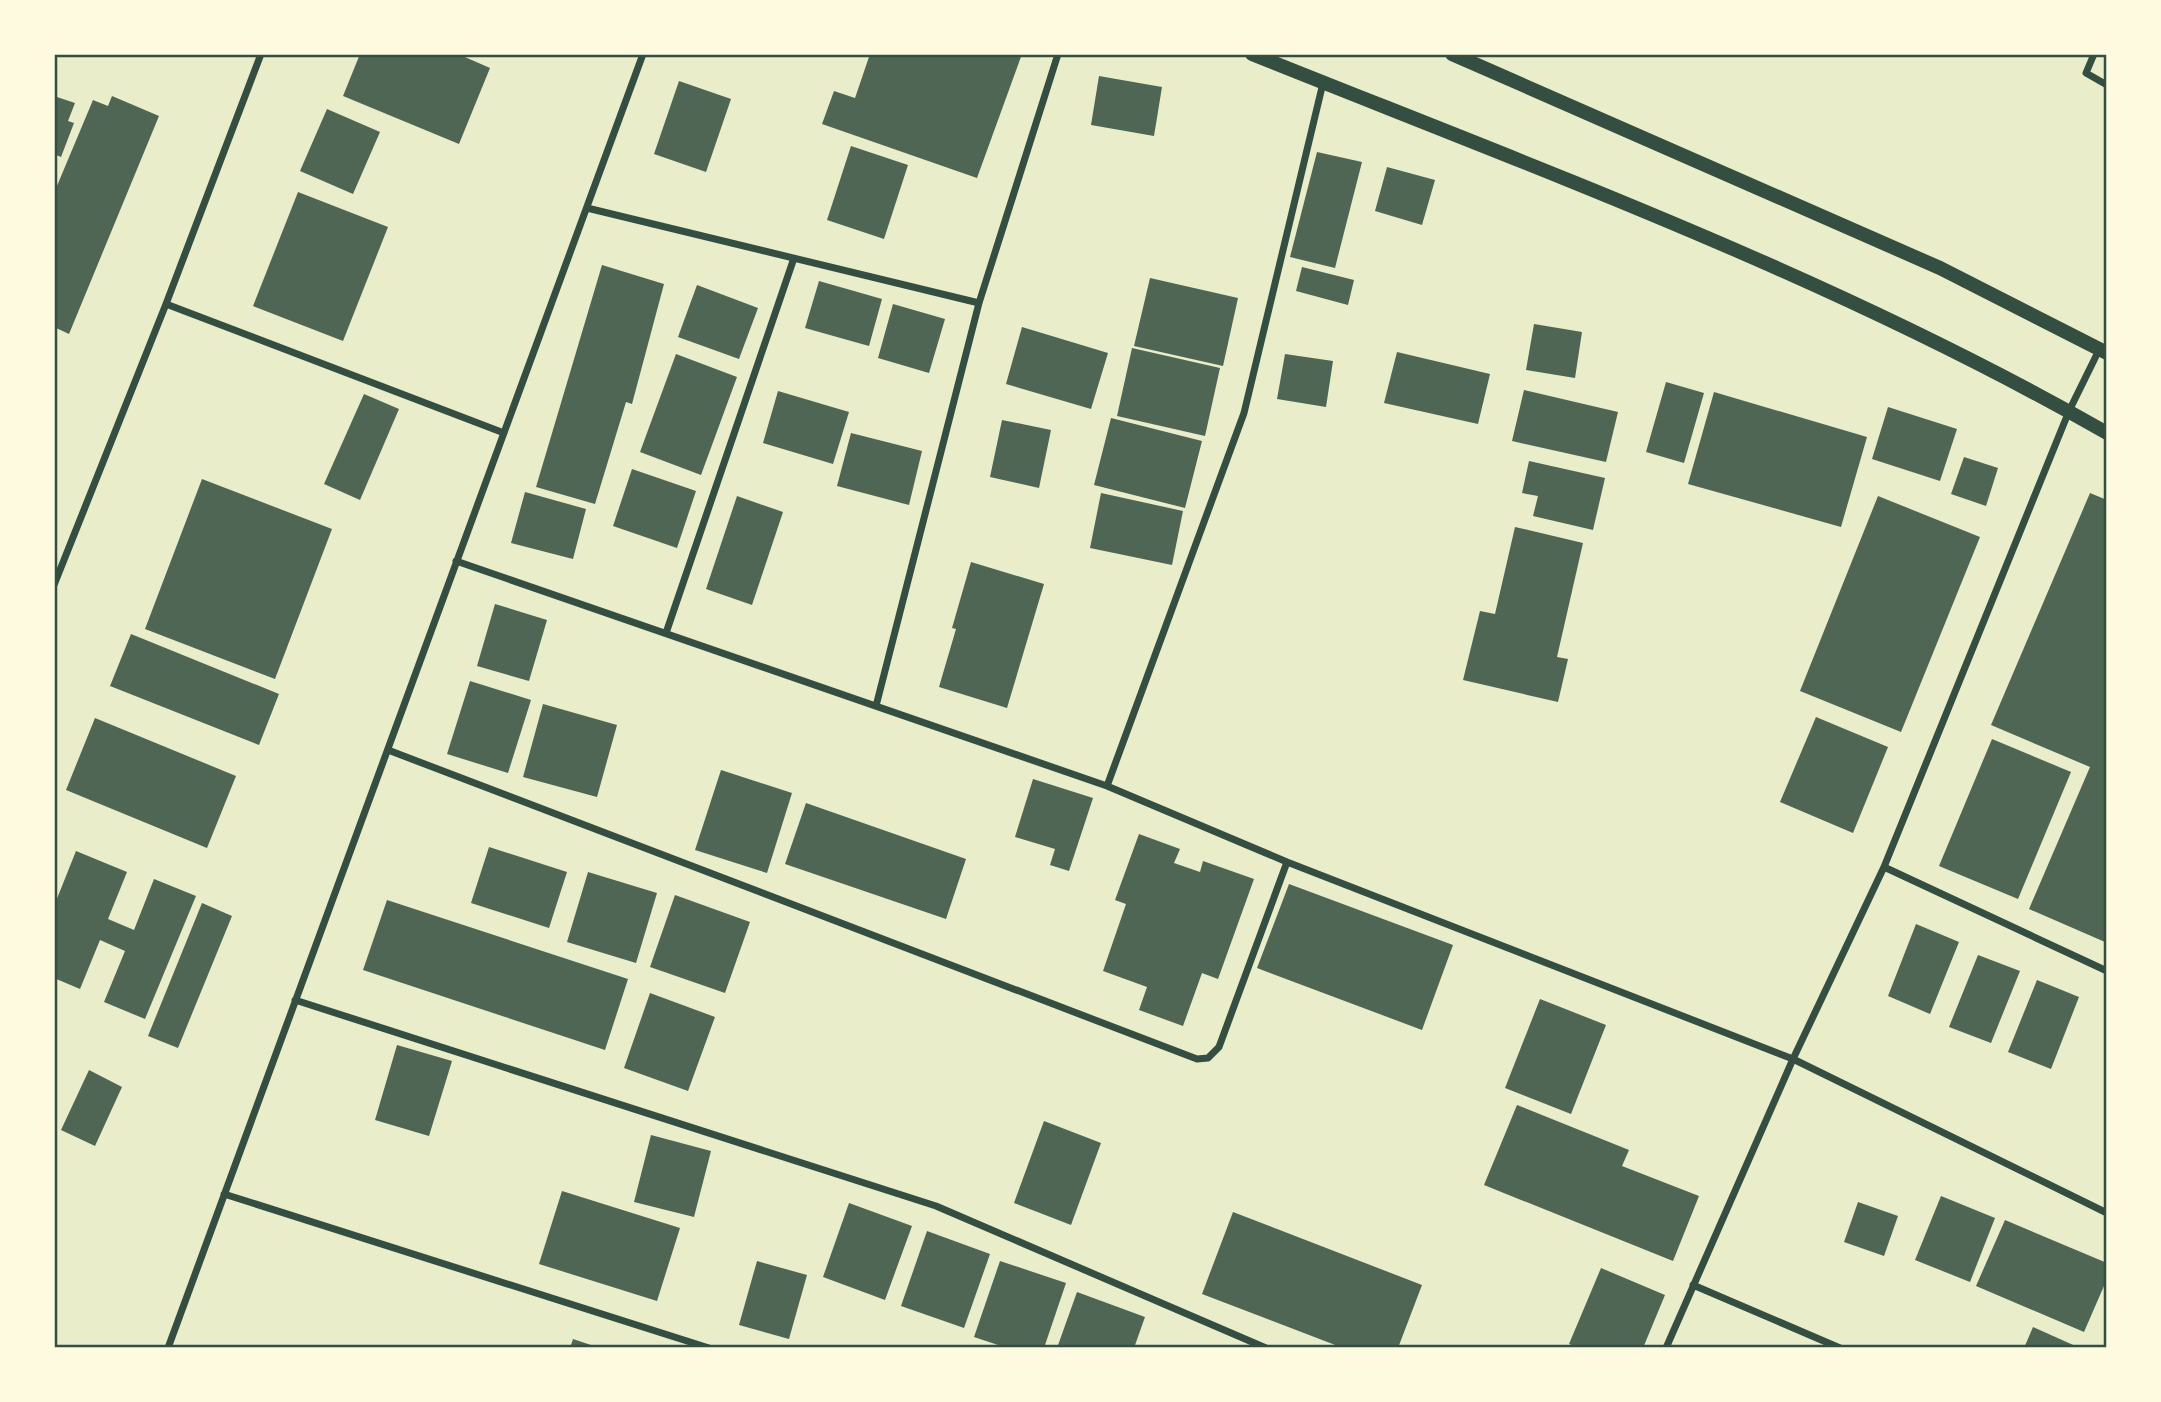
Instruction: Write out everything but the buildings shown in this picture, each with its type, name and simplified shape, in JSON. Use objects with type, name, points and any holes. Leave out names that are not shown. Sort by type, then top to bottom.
[{"type":"main road","points":[[1252,54],[1679,225],[1899,323],[2107,433]]},
{"type":"main road","points":[[1452,54],[1940,268],[2103,351]]},
{"type":"street","points":[[54,584],[166,304],[261,54]]},
{"type":"street","points":[[167,1348],[643,54]]},
{"type":"street","points":[[876,706],[979,303],[1058,54]]},
{"type":"street","points":[[2094,54],[2086,73],[2107,85]]},
{"type":"street","points":[[1107,786],[1244,413],[1323,83]]},
{"type":"street","points":[[587,208],[979,303]]},
{"type":"street","points":[[666,633],[794,258]]},
{"type":"street","points":[[166,304],[504,433]]},
{"type":"street","points":[[1666,1348],[1793,1059],[1884,867],[2069,411],[2103,351]]},
{"type":"street","points":[[456,561],[1107,786],[1287,862],[1793,1059],[2107,1213]]},
{"type":"street","points":[[388,750],[1197,1059],[1208,1058],[1219,1047],[1287,862]]},
{"type":"street","points":[[1884,867],[2107,971]]},
{"type":"street","points":[[295,999],[936,1206],[1266,1348]]},
{"type":"street","points":[[224,1194],[709,1348]]},
{"type":"street","points":[[1693,1285],[1840,1348]]}]
